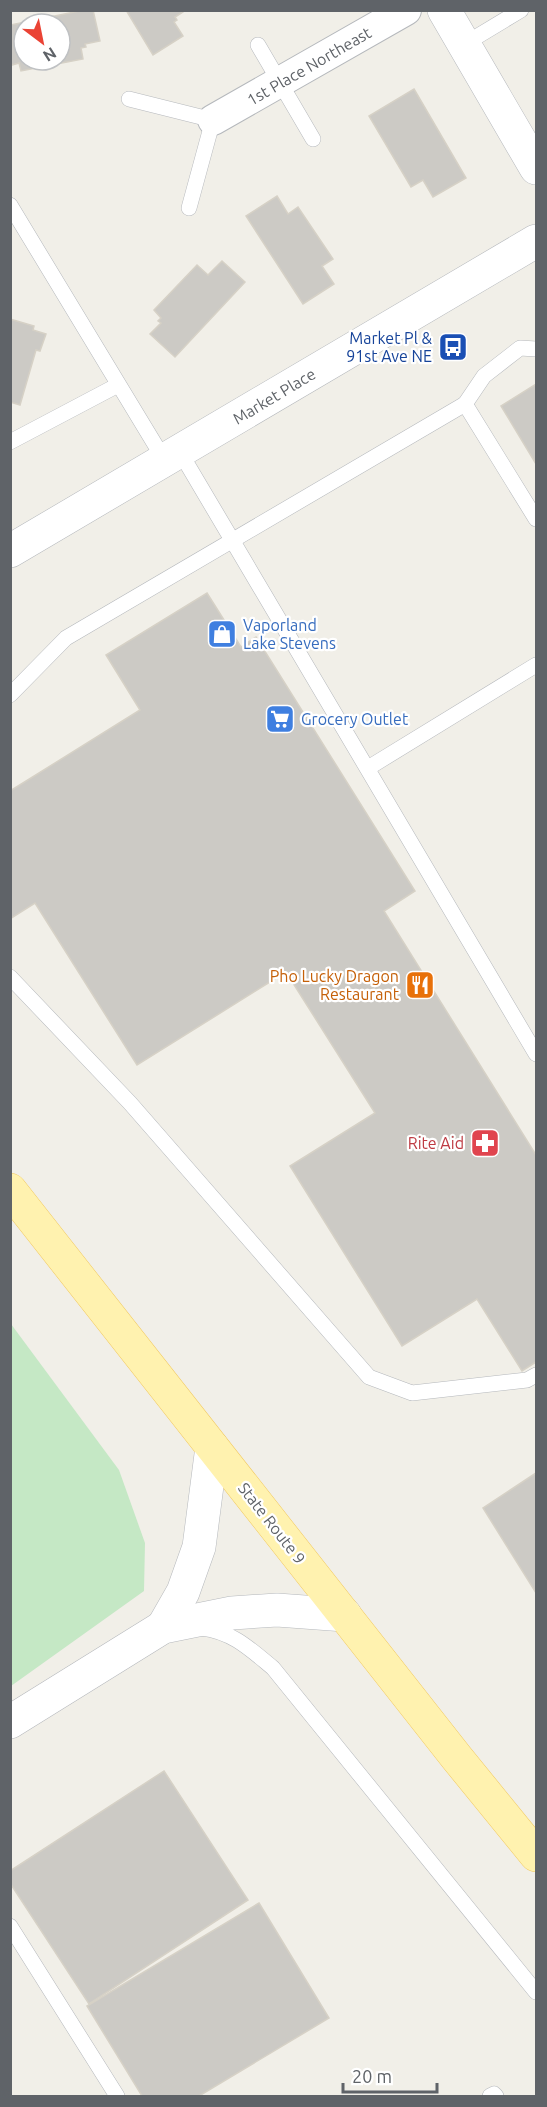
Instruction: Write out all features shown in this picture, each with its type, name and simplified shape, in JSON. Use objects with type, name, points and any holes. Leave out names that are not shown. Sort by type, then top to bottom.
[{"type":"main road","name":"State Route 9","points":[[10,1190],[457,1758],[537,1855]]},
{"type":"street","name":"1st Place Northeast","points":[[213,120],[406,10]]},
{"type":"street","points":[[444,10],[537,168]]},
{"type":"street","name":"Market Place","points":[[10,551],[537,241]]},
{"type":"street","points":[[163,1627],[183,1592],[200,1547],[212,1447]]},
{"type":"street","points":[[10,1722],[163,1627],[232,1613],[277,1610],[345,1615]]},
{"type":"lane","points":[[464,45],[521,10]]},
{"type":"lane","points":[[258,45],[313,139]]},
{"type":"lane","points":[[129,99],[213,120],[189,208]]},
{"type":"lane","points":[[10,205],[118,385],[232,540],[537,1054]]},
{"type":"lane","points":[[10,695],[66,638],[465,404],[484,376],[520,348],[537,349]]},
{"type":"lane","points":[[10,442],[118,385]]},
{"type":"lane","points":[[465,404],[531,498],[537,519]]},
{"type":"lane","points":[[368,768],[537,665]]},
{"type":"lane","points":[[10,976],[130,1103],[369,1377],[412,1393],[527,1380],[537,1374]]},
{"type":"lane","points":[[163,1627],[220,1630],[243,1644],[273,1668],[537,1992]]},
{"type":"lane","points":[[10,1926],[117,2097]]},
{"type":"lane","points":[[490,2097],[494,2094],[496,2097]]},
{"type":"green space","points":[[11,1324],[119,1470],[145,1543],[144,1591],[11,1686]]},
{"type":"building","points":[[93,10],[100,41],[85,44],[86,47],[81,48],[83,59],[72,61],[72,12]]},
{"type":"building","points":[[126,10],[182,10],[183,12],[175,17],[177,20],[174,22],[183,36],[153,55]]},
{"type":"building","points":[[10,25],[12,25],[12,65]]},
{"type":"building","points":[[414,89],[466,178],[433,197],[423,180],[411,187],[369,116]]},
{"type":"building","points":[[277,196],[288,214],[298,207],[333,259],[322,266],[334,284],[303,304],[246,216]]},
{"type":"building","points":[[222,261],[245,282],[175,357],[150,334],[161,323],[158,321],[161,318],[154,310],[197,265],[208,275]]},
{"type":"building","points":[[10,319],[34,326],[33,330],[46,334],[40,351],[36,350],[20,405],[10,402]]},
{"type":"building","points":[[536,384],[536,464],[501,406]]},
{"type":"building","points":[[207,593],[241,647],[256,637],[415,891],[384,911],[536,1155],[536,1362],[522,1371],[477,1299],[402,1346],[290,1166],[375,1113],[286,972],[137,1065],[35,903],[10,919],[10,791],[140,710],[106,655]]},
{"type":"building","points":[[536,1473],[536,1593],[483,1508]]},
{"type":"building","points":[[164,1771],[248,1900],[89,2004],[10,1883],[10,1871]]},
{"type":"building","points":[[259,1903],[329,2018],[199,2096],[142,2096],[87,2006]]},
{"type":"place","name":"Market Pl & 91st Ave NE","points":[[453,347]]},
{"type":"place","name":"Vaporland Lake Stevens","points":[[222,634]]},
{"type":"place","name":"Grocery Outlet","points":[[280,719]]},
{"type":"place","name":"Pho Lucky Dragon Restaurant","points":[[420,985]]},
{"type":"place","name":"Rite Aid","points":[[485,1143]]}]
